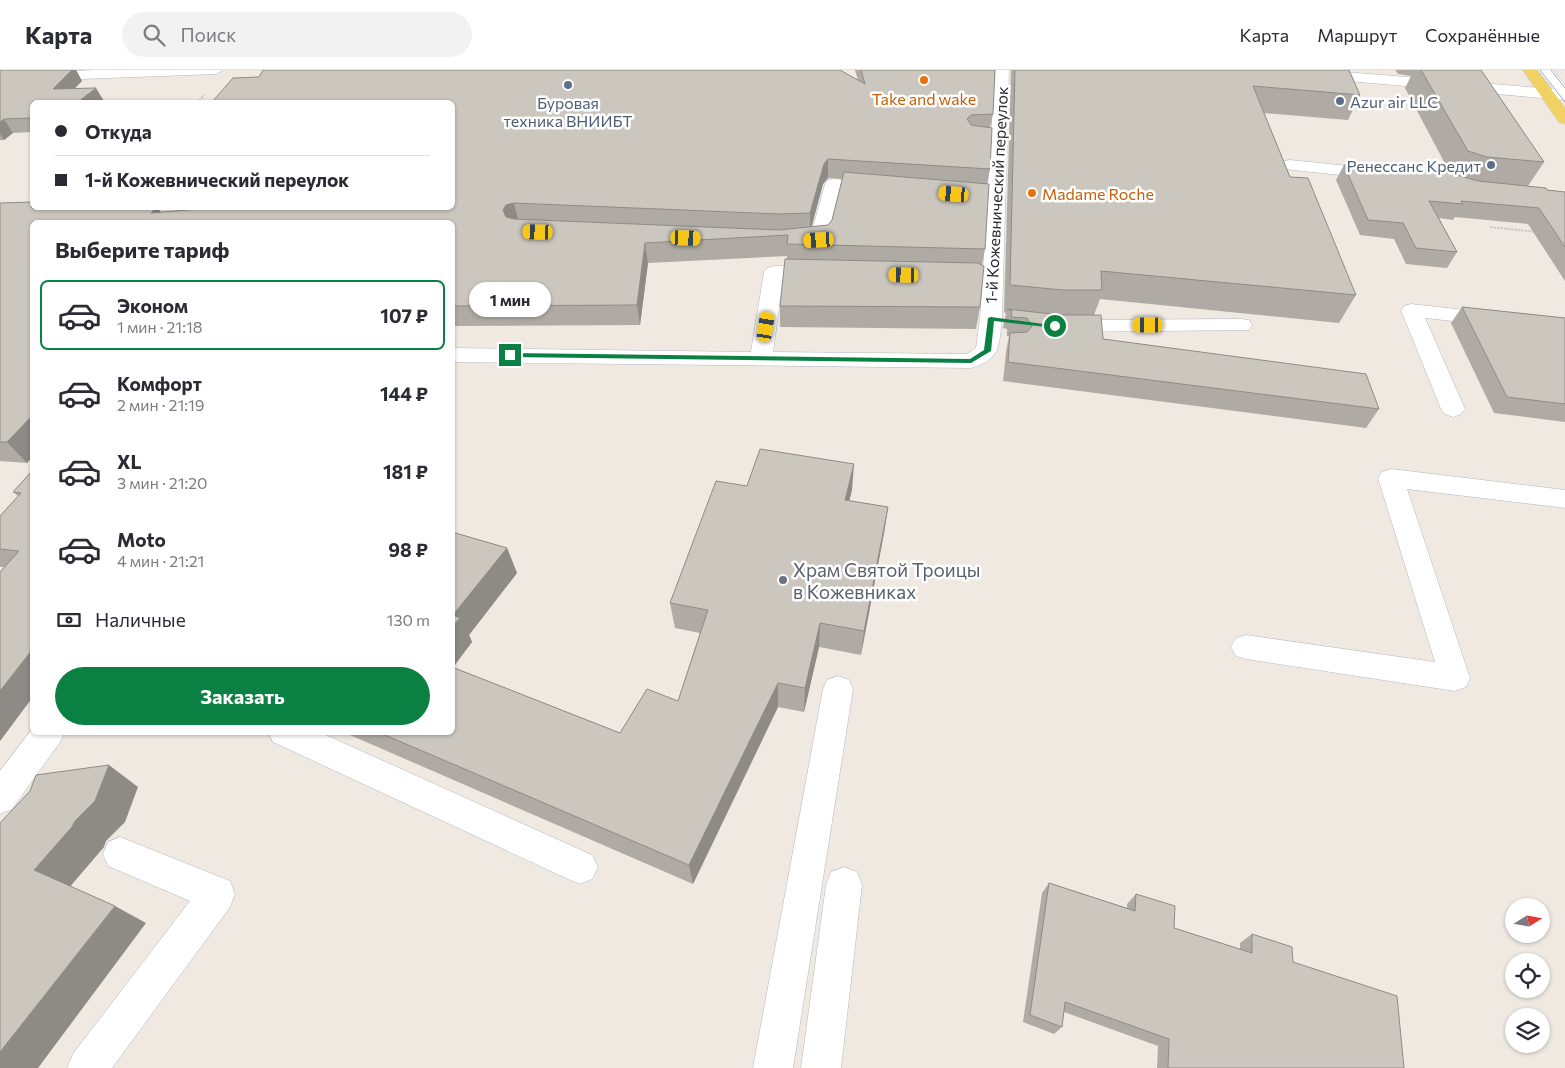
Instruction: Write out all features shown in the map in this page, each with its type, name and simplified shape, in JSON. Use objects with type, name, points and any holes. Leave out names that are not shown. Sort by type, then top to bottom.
[{"type":"main road","points":[[1530,70],[1565,119]]},
{"type":"street","points":[[0,78],[216,70]]},
{"type":"street","name":"1-й Кожевнический переулок","points":[[455,355],[971,361],[997,343],[1001,320],[985,279],[989,140],[1002,70]]},
{"type":"street","points":[[1268,70],[1385,75],[1565,95]]},
{"type":"street","points":[[1545,70],[1565,95]]},
{"type":"street","points":[[1290,165],[1399,176]]},
{"type":"street","points":[[779,242],[819,240],[834,184],[899,190]]},
{"type":"street","points":[[761,358],[774,272],[842,274]]},
{"type":"street","points":[[1453,409],[1411,310],[1565,328]]},
{"type":"street","points":[[1046,325],[1242,325]]},
{"type":"street","points":[[1246,647],[1456,678],[1390,478],[1565,499]]},
{"type":"street","points":[[773,1068],[838,689]]},
{"type":"street","points":[[0,798],[47,735]]},
{"type":"street","points":[[291,735],[580,867]]},
{"type":"street","points":[[87,1068],[217,894],[120,854]]},
{"type":"street","points":[[821,1068],[844,885]]},
{"type":"path","points":[[1490,227],[1546,232]]},
{"type":"building","points":[[0,70],[72,70],[53,89],[96,88],[81,100],[30,100],[30,118],[4,119],[0,122]]},
{"type":"building","points":[[263,70],[840,70],[865,84],[861,70],[995,70],[993,114],[971,115],[967,119],[971,125],[992,128],[990,169],[828,159],[824,164],[810,213],[779,214],[514,203],[506,205],[503,210],[506,217],[514,219],[779,230],[828,225],[832,220],[844,172],[989,184],[985,249],[787,244],[788,235],[645,243],[637,305],[455,306],[455,220],[30,220],[30,418],[7,442],[0,442],[0,203],[30,202],[30,210],[154,210],[151,213],[187,210],[455,210],[455,100],[214,100],[233,78],[259,77]]},
{"type":"building","points":[[1015,70],[1349,70],[1360,95],[1253,86],[1290,177],[1308,178],[1356,295],[1101,271],[1102,290],[1063,290],[1010,285]]},
{"type":"building","points":[[1421,70],[1481,70],[1544,162],[1487,157],[1468,151]]},
{"type":"building","points":[[1344,165],[1398,170],[1397,167],[1446,172],[1478,181],[1546,188],[1547,190],[1565,192],[1565,247],[1539,208],[1461,201],[1463,204],[1429,201],[1457,252],[1416,248],[1403,223],[1368,220]]},
{"type":"building","points":[[785,259],[978,263],[984,266],[980,307],[780,306]]},
{"type":"building","points":[[1462,307],[1565,318],[1565,404],[1507,397]]},
{"type":"building","points":[[1007,309],[1060,315],[1101,315],[1103,339],[1366,374],[1379,409],[1008,362],[1010,333],[1027,332],[1032,326],[1027,318],[1011,317],[1012,311]]},
{"type":"building","points":[[760,449],[854,464],[845,500],[888,507],[864,631],[820,623],[805,688],[778,683],[689,865],[385,735],[455,735],[455,668],[620,733],[647,689],[678,701],[708,610],[670,603],[716,481],[747,486]]},
{"type":"building","points":[[30,473],[30,653],[0,691],[0,572],[19,551],[0,549],[0,516],[21,493],[13,492]]},
{"type":"building","points":[[455,533],[507,548],[455,613]]},
{"type":"building","points":[[455,616],[460,618],[455,624]]},
{"type":"building","points":[[109,765],[95,801],[75,821],[72,827],[34,870],[115,906],[0,1052],[0,823],[30,791],[36,775]]},
{"type":"building","points":[[1049,883],[1135,911],[1136,894],[1175,906],[1174,928],[1252,953],[1252,934],[1292,947],[1293,962],[1397,996],[1404,1068],[1168,1068],[1169,1039],[1065,1002],[1062,1027],[1030,1015]]},
{"type":"tram line","points":[[1540,70],[1565,102]]},
{"type":"tram line","points":[[1551,70],[1565,88]]},
{"type":"place","name":"Take and wake","points":[[924,80]]},
{"type":"place","name":"Буровая техника ВНИИБТ","points":[[568,85]]},
{"type":"place","name":"Azur air LLC","points":[[1340,101]]},
{"type":"place","name":"Ренессанс Кредит","points":[[1491,165]]},
{"type":"place","name":"Madame Roche","points":[[1032,193]]},
{"type":"place","name":"Храм Святой Троицы в Кожевниках","points":[[783,580]]},
{"type":"route","points":[[510,355],[971,361],[988,351],[991,318],[1055,326]]}]
